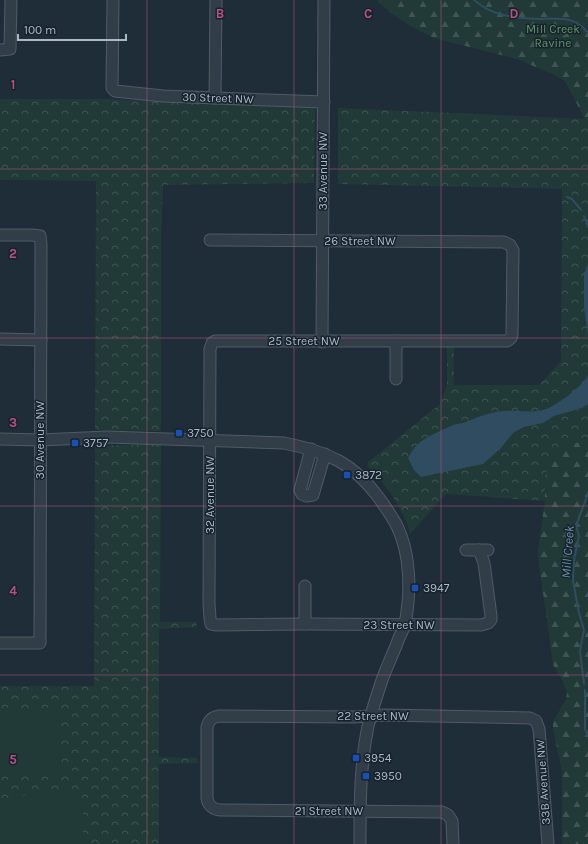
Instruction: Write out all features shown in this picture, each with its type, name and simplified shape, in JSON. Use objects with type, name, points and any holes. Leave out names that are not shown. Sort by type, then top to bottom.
[{"type":"street","points":[[5,50],[11,0]]},
{"type":"street","name":"30 Street NW","points":[[113,0],[113,90],[118,92],[163,96],[324,102]]},
{"type":"street","points":[[215,98],[216,0]]},
{"type":"street","name":"33 Avenue NW","points":[[322,342],[324,0]]},
{"type":"street","name":"30 Avenue NW","points":[[0,235],[40,236],[40,643],[0,643]]},
{"type":"street","name":"26 Street NW","points":[[210,240],[504,242],[510,244],[513,250],[512,335],[510,340]]},
{"type":"street","points":[[0,339],[40,340]]},
{"type":"street","name":"25 Street NW","points":[[212,343],[215,341],[504,342],[510,340]]},
{"type":"street","points":[[396,341],[396,379]]},
{"type":"street","name":"32 Avenue NW","points":[[211,623],[209,604],[210,349],[212,343]]},
{"type":"street","points":[[0,439],[40,440],[107,437],[264,442],[284,444],[311,449],[340,461],[358,474],[372,488],[397,526],[405,548],[408,571],[408,599],[404,625],[382,680],[371,716],[366,740],[362,764],[360,844]]},
{"type":"street","points":[[311,449],[300,490],[302,494],[306,496],[314,495],[325,454]]},
{"type":"street","name":"23 Street NW","points":[[211,623],[215,625],[481,625],[488,623],[491,620],[483,550],[466,550]]},
{"type":"street","points":[[305,586],[305,624]]},
{"type":"street","name":"22 Street NW","points":[[211,806],[207,798],[207,727],[211,719],[216,716],[530,718],[536,721]]},
{"type":"street","name":"33B Avenue NW","points":[[536,721],[539,729],[548,844]]},
{"type":"street","name":"21 Street NW","points":[[211,806],[215,809],[221,810],[442,812],[450,818],[452,824],[453,844]]},
{"type":"green space","name":"Mill Creek Ravine","points":[[377,0],[588,0],[588,119],[585,119],[565,81],[517,59],[434,38],[410,26],[390,12]]},
{"type":"green space","points":[[0,99],[106,99],[315,109],[314,183],[163,185],[161,239],[161,431],[95,430],[96,181],[0,180]]},
{"type":"green space","points":[[338,108],[588,119],[588,438],[558,450],[549,461],[545,477],[545,501],[446,494],[410,534],[405,518],[395,500],[368,467],[367,463],[440,404],[447,385],[447,346],[454,345],[454,385],[539,385],[561,361],[562,189],[338,184]]},
{"type":"green space","points":[[588,438],[588,844],[562,844],[562,772],[553,722],[566,699],[567,692],[554,667],[552,658],[538,550],[545,501],[545,477],[549,461],[558,450]]},
{"type":"green space","points":[[161,444],[160,622],[196,622],[197,627],[159,629],[159,757],[197,758],[198,763],[159,764],[159,844],[0,844],[0,686],[94,686],[95,446]]},
{"type":"green space","points":[[0,713],[61,713],[61,773],[0,773]]},
{"type":"green space","points":[[46,793],[66,794],[83,798],[83,844],[0,844],[0,807],[11,800],[22,796]]},
{"type":"water","points":[[588,264],[588,337],[584,307],[584,273]]},
{"type":"water","points":[[588,375],[588,404],[582,408],[554,416],[543,423],[524,427],[513,433],[500,449],[483,464],[421,477],[414,470],[408,458],[417,445],[430,436],[452,425],[493,413],[509,411],[525,412],[546,409],[569,395]]},
{"type":"waterway","name":"Mill Creek","points":[[474,0],[494,12],[517,18],[565,19],[577,23],[588,33]]},
{"type":"waterway","points":[[567,197],[572,199],[581,210]]},
{"type":"waterway","points":[[584,216],[588,227]]},
{"type":"waterway","name":"Mill Creek","points":[[584,684],[580,651],[584,630],[573,581],[574,560],[579,536],[576,526],[588,493]]},
{"type":"waterway","name":"Mill Creek","points":[[585,690],[585,729],[588,736]]},
{"type":"place","name":"3750","points":[[179,433]]},
{"type":"place","name":"3757","points":[[75,443]]},
{"type":"place","name":"3872","points":[[347,475]]},
{"type":"place","name":"3947","points":[[415,588]]},
{"type":"place","name":"3954","points":[[356,758]]},
{"type":"place","name":"3950","points":[[366,776]]}]
